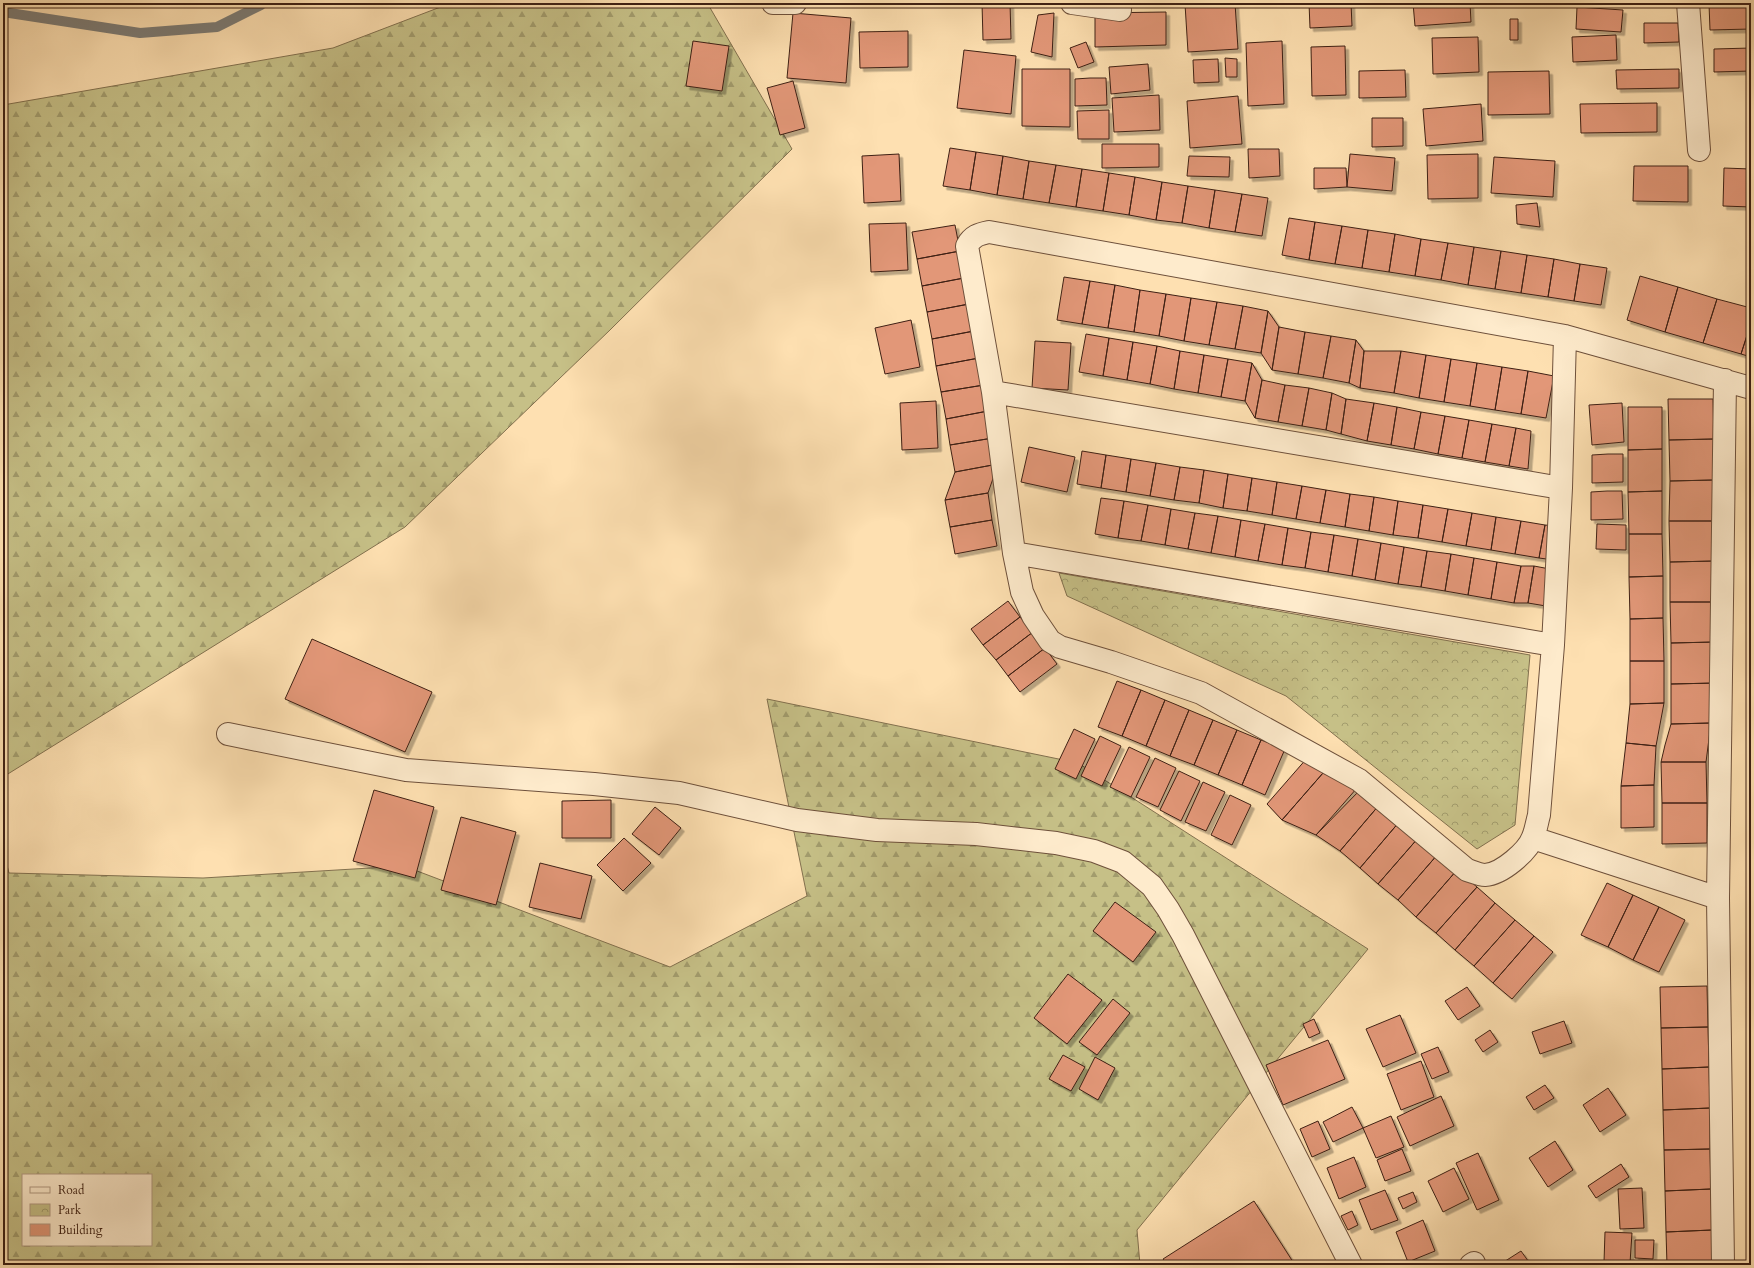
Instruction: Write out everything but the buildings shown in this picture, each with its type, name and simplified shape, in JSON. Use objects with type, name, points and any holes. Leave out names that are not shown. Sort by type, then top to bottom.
[{"type":"street","points":[[773,3],[795,3]]},
{"type":"street","points":[[1072,3],[1120,10]]},
{"type":"street","points":[[1688,3],[1699,150]]},
{"type":"street","points":[[1565,336],[1561,488],[1553,644],[1539,815],[1533,838],[1524,850],[1504,868],[1495,873],[1484,875],[1467,870],[1359,780],[1208,696],[1111,662],[1060,647],[1050,641],[1033,616],[1022,592],[1014,553],[993,392],[967,246],[970,240],[977,235],[989,232],[1565,336],[1751,388]]},
{"type":"street","points":[[1722,1265],[1718,898],[1725,380]]},
{"type":"street","points":[[993,392],[1561,488]]},
{"type":"street","points":[[1014,553],[1553,644]]},
{"type":"street","points":[[228,734],[406,770],[594,784],[679,793],[797,820],[877,830],[976,834],[1056,843],[1094,851],[1123,862],[1152,886],[1172,915],[1266,1096],[1350,1265]]},
{"type":"street","points":[[1533,838],[1718,898]]},
{"type":"green space","points":[[451,3],[695,3],[709,6],[792,149],[610,330],[405,527],[3,777],[3,105],[333,48]]},
{"type":"green space","points":[[1059,573],[1530,655],[1515,825],[1477,849],[1286,696],[1067,596]]},
{"type":"green space","points":[[767,699],[1078,763],[1368,949],[1137,1230],[1140,1265],[3,1265],[3,850],[9,873],[203,878],[404,866],[670,967],[807,896]]},
{"type":"waterway","points":[[3,12],[140,33],[217,27],[261,5]]}]
